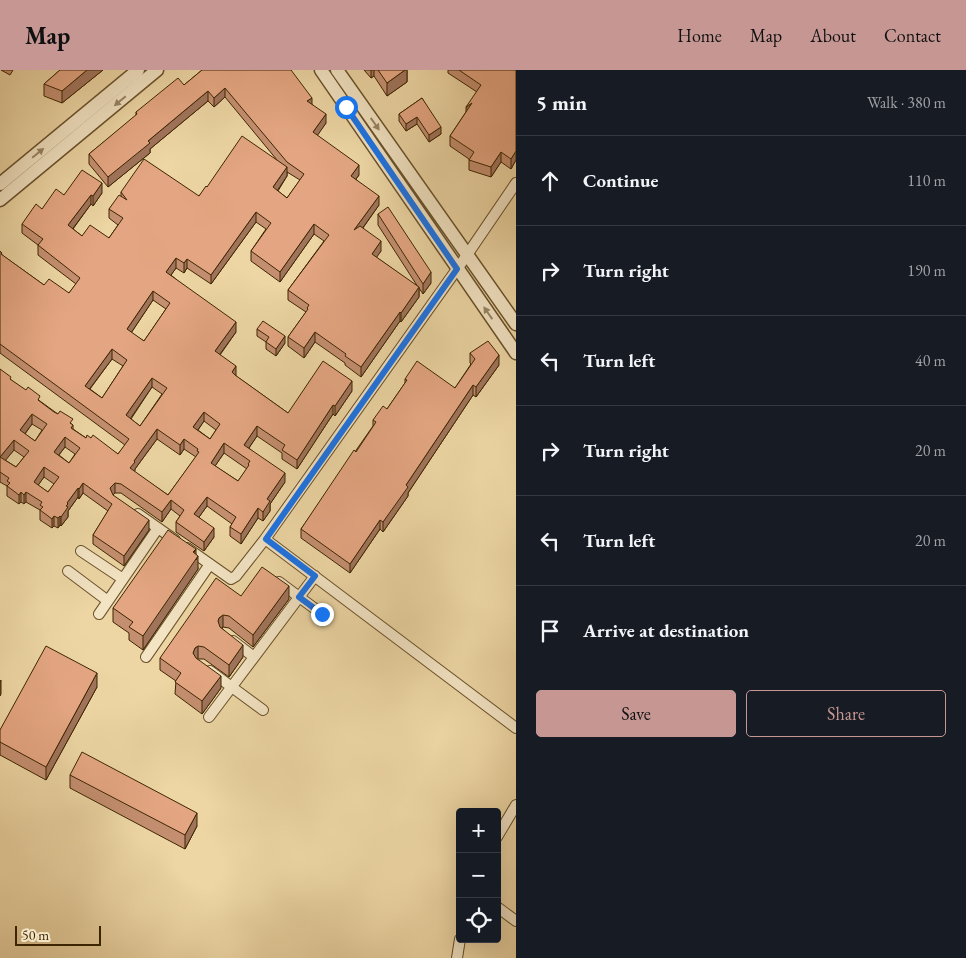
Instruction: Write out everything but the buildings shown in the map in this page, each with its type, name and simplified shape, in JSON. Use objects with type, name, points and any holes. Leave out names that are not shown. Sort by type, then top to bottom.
[{"type":"street","points":[[0,184],[138,70]]},
{"type":"street","points":[[0,200],[157,70]]},
{"type":"street","points":[[320,70],[516,353]]},
{"type":"street","points":[[337,70],[516,324]]},
{"type":"street","points":[[130,509],[231,578],[236,576],[266,539],[516,183]]},
{"type":"street","points":[[98,614],[158,528]]},
{"type":"street","points":[[266,539],[516,728]]},
{"type":"street","points":[[80,551],[123,579]]},
{"type":"street","points":[[146,657],[210,564]]},
{"type":"street","points":[[68,571],[108,601]]},
{"type":"street","points":[[209,717],[315,576]]},
{"type":"street","points":[[273,578],[322,614]]},
{"type":"street","points":[[224,634],[254,657]]},
{"type":"street","points":[[200,665],[263,710]]},
{"type":"street","points":[[501,830],[516,805]]},
{"type":"street","points":[[501,910],[516,921]]},
{"type":"street","points":[[457,958],[459,943]]},
{"type":"route","points":[[322,614],[299,597],[315,576],[266,539],[457,269],[346,107]]}]
